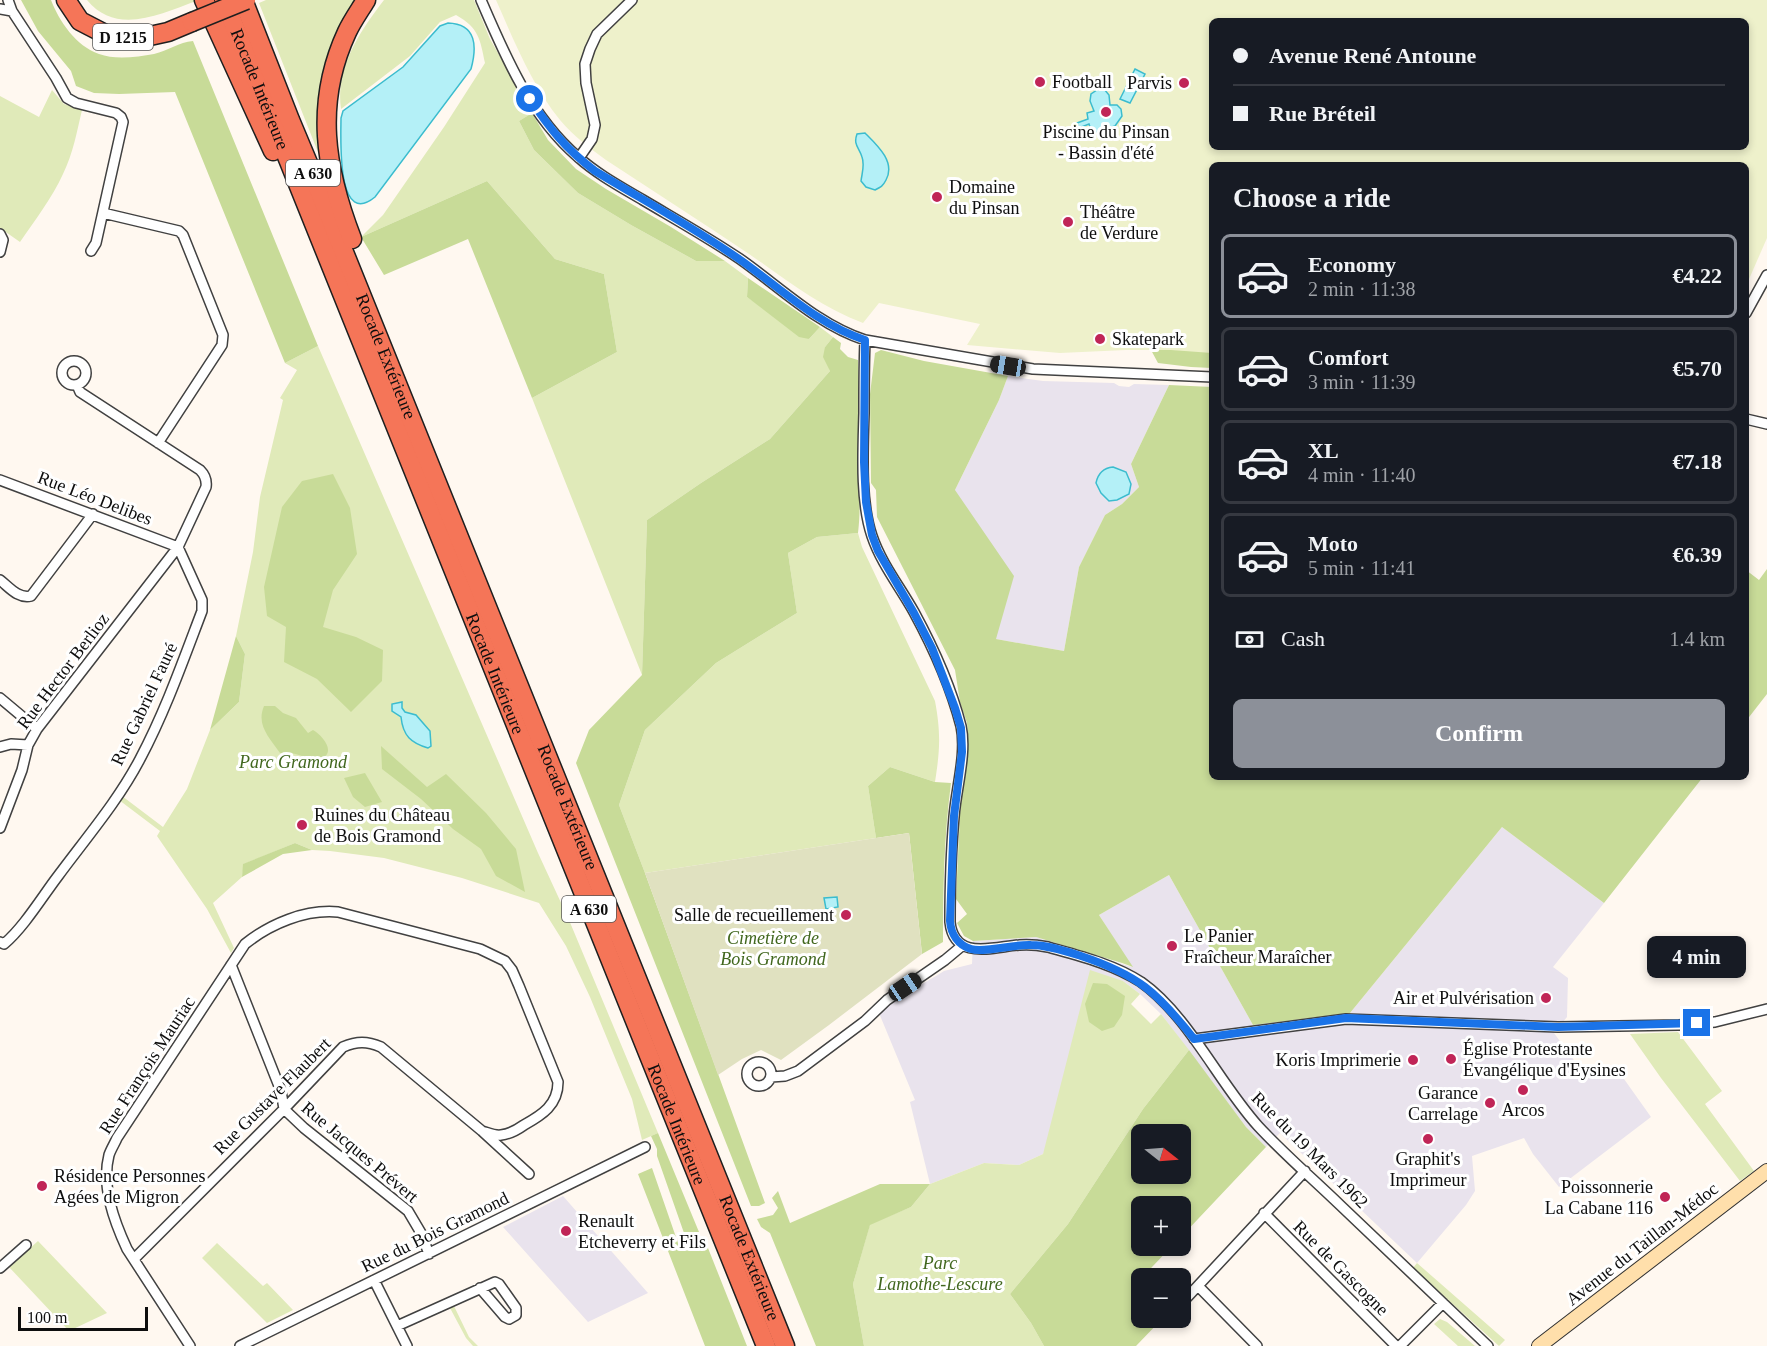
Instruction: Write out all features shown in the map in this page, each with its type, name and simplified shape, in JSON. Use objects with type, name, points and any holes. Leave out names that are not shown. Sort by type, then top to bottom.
[{"type":"highway","name":"D 1215","points":[[66,0],[80,21],[107,35],[136,39],[168,32],[190,18],[244,0]]},
{"type":"highway","points":[[80,0],[89,13],[110,25],[143,27],[190,18],[223,0]]},
{"type":"highway","points":[[204,0],[284,174],[307,204]]},
{"type":"highway","name":"Rocade Intérieure","points":[[223,0],[766,1346]]},
{"type":"highway","name":"Rocade Extérieure","points":[[244,0],[290,120],[785,1346]]},
{"type":"highway","points":[[366,0],[347,31],[335,62],[328,92],[327,150],[334,188],[383,321],[381,346]]},
{"type":"street","points":[[8,0],[12,11],[67,98],[76,103],[116,113],[123,122],[96,243],[91,251]]},
{"type":"street","points":[[481,0],[496,35],[530,99],[553,132],[579,158],[621,187],[697,231],[821,318],[851,336],[1033,369],[1209,377]]},
{"type":"street","points":[[579,158],[592,139],[595,125],[586,83],[585,64],[590,49],[597,34],[632,0]]},
{"type":"street","points":[[0,9],[12,11]]},
{"type":"street","points":[[77,385],[80,392],[158,444],[222,345],[224,335],[183,235],[179,231],[103,213]]},
{"type":"street","points":[[0,234],[3,240],[0,252]]},
{"type":"street","points":[[1749,308],[1767,275]]},
{"type":"street","points":[[771,1077],[785,1077],[798,1071],[865,1021],[887,1000],[963,945],[954,936],[950,921],[954,816],[962,752],[961,728],[932,648],[878,551],[872,535],[866,502],[864,467],[865,340]]},
{"type":"street","points":[[1749,421],[1767,424]]},
{"type":"street","name":"Rue Hector Berlioz","points":[[0,828],[22,770],[28,745],[178,547],[206,487],[207,481],[200,470],[158,444]]},
{"type":"street","name":"Rue Léo Delibes","points":[[0,480],[178,547]]},
{"type":"street","points":[[0,580],[19,596],[25,598],[30,596],[93,514]]},
{"type":"street","name":"Rue Gabriel Fauré","points":[[0,942],[4,944],[24,921],[106,810],[139,762],[153,732],[202,611],[202,600],[178,547]]},
{"type":"street","points":[[0,698],[38,729]]},
{"type":"street","points":[[0,747],[11,744],[28,745]]},
{"type":"street","name":"Rue François Mauriac","points":[[190,1346],[135,1258],[127,1249],[110,1204],[106,1172],[117,1138],[245,944],[258,934],[298,917],[325,911],[338,912],[480,949],[505,961],[519,986],[558,1082],[558,1089],[544,1113],[514,1131],[504,1135],[495,1135],[483,1131]]},
{"type":"street","name":"Rue du 19 Mars 1962","points":[[963,945],[974,950],[1039,945],[1075,954],[1119,970],[1151,990],[1194,1039],[1241,1106],[1270,1138],[1488,1346]]},
{"type":"street","points":[[231,965],[281,1090],[284,1108]]},
{"type":"street","points":[[1194,1039],[1346,1018],[1558,1027],[1668,1025],[1715,1022],[1767,1009]]},
{"type":"street","name":"Rue Gustave Flaubert","points":[[135,1258],[343,1047],[361,1041],[381,1047],[483,1131],[529,1174]]},
{"type":"street","name":"Rue Jacques Prévert","points":[[284,1108],[304,1128],[408,1211],[422,1233],[429,1254]]},
{"type":"street","name":"Rue du Bois Gramond","points":[[240,1346],[254,1343],[374,1280],[645,1147]]},
{"type":"street","points":[[1191,1293],[1305,1171]]},
{"type":"street","name":"Avenue du Taillan-Médoc","points":[[1539,1346],[1767,1171]]},
{"type":"street","name":"Rue de Gascogne","points":[[1264,1214],[1396,1346]]},
{"type":"street","points":[[0,1268],[26,1245]]},
{"type":"street","points":[[374,1280],[407,1346]]},
{"type":"street","points":[[1198,1286],[1257,1346]]},
{"type":"street","points":[[397,1326],[480,1288]]},
{"type":"street","points":[[1400,1346],[1443,1304]]},
{"type":"shaded area","points":[[1008,376],[1043,381],[1114,383],[1129,387],[1134,384],[1169,385],[1131,464],[1139,487],[1122,504],[1105,515],[1079,567],[1064,651],[996,639],[955,490],[999,400]]},
{"type":"shaded area","points":[[1502,827],[1604,903],[1553,967],[1568,978],[1567,1017],[1554,1033],[1587,1078],[1624,1079],[1651,1117],[1559,1187],[1533,1154],[1524,1138],[1472,1156],[1475,1191],[1417,1263],[1280,1133],[1266,1147],[1246,1127],[1161,1014],[1123,981],[1043,1154],[1019,1165],[984,1163],[930,1184],[910,1102],[915,1100],[879,1013],[908,992],[944,971],[972,964],[973,941],[1036,937],[1132,967],[1099,915],[1169,875],[1253,1025],[1350,1013]]},
{"type":"shaded area","points":[[563,1196],[648,1293],[588,1322],[503,1227]]},
{"type":"green space","points":[[21,0],[51,0],[69,32],[83,45],[105,56],[126,57],[154,54],[193,41],[318,346],[285,363],[175,92],[94,93],[76,86],[71,71],[38,31]]},
{"type":"green space","points":[[87,0],[196,1],[154,16],[125,20],[99,11]]},
{"type":"green space","points":[[266,0],[358,0],[344,24],[323,165],[259,3]]},
{"type":"green space","points":[[384,0],[474,0],[490,39],[532,113],[519,121],[534,150],[578,193],[696,261],[725,261],[748,278],[747,297],[809,339],[820,327],[833,337],[825,347],[830,371],[770,439],[647,520],[642,675],[532,398],[617,352],[604,274],[555,259],[487,181],[361,237],[383,215],[485,63],[482,47],[474,30],[456,15],[440,22],[410,56],[341,109],[342,79],[351,51],[366,24]]},
{"type":"green space","name":"Domaine du Pinsan","points":[[496,0],[1767,0],[1767,238],[1749,279],[1749,162],[1209,162],[1209,353],[1126,350],[1060,353],[967,345],[980,324],[879,303],[863,323],[832,309],[804,292],[582,142],[560,120],[524,62]]},
{"type":"green space","points":[[52,90],[64,104],[82,110],[72,150],[59,183],[20,242],[0,228],[0,96],[39,117]]},
{"type":"green space","points":[[532,113],[548,140],[576,169],[725,261],[696,261],[578,193],[534,150],[519,121]]},
{"type":"green space","points":[[487,181],[555,259],[604,274],[617,352],[532,398],[468,239],[384,275],[361,237]]},
{"type":"green space","points":[[748,278],[820,327],[809,339],[799,337],[747,297]]},
{"type":"green space","points":[[1209,331],[1209,368],[1158,363],[1151,350],[1153,335]]},
{"type":"green space","points":[[833,337],[841,343],[840,349],[848,357],[858,360],[860,506],[858,533],[817,537],[788,553],[797,613],[716,663],[645,730],[619,805],[765,1203],[751,1206],[576,763],[589,730],[642,675],[647,520],[770,439],[830,371],[823,357],[825,347]]},
{"type":"green space","name":"Parc Gramond","points":[[318,346],[569,920],[658,1133],[642,1140],[632,1099],[590,997],[566,946],[539,903],[462,878],[384,858],[312,850],[295,843],[244,864],[242,877],[213,903],[234,948],[231,953],[207,909],[157,836],[160,831],[119,800],[122,796],[163,827],[187,789],[210,730],[239,702],[245,654],[236,636],[253,552],[260,497],[283,400],[280,398],[297,370],[285,363]]},
{"type":"green space","points":[[881,350],[924,361],[1008,376],[999,400],[955,490],[1014,576],[996,639],[1064,651],[1079,567],[1105,515],[1122,504],[1139,487],[1131,464],[1169,385],[1209,387],[1209,780],[1701,780],[1604,903],[1502,827],[1350,1013],[1253,1025],[1169,875],[1099,915],[1133,967],[1036,937],[973,941],[964,936],[957,923],[967,914],[956,899],[960,813],[968,743],[967,723],[960,702],[955,670],[877,517],[876,490],[871,483],[870,394],[875,353]]},
{"type":"green space","points":[[333,474],[350,508],[357,554],[333,590],[323,627],[356,637],[383,650],[382,681],[351,712],[317,679],[284,662],[286,627],[267,616],[264,587],[282,507],[302,481]]},
{"type":"green space","points":[[858,533],[862,547],[935,701],[939,742],[935,782],[890,767],[868,786],[876,838],[645,873],[619,805],[645,730],[716,663],[797,613],[788,553],[817,537]]},
{"type":"green space","points":[[1767,569],[1767,694],[1749,717],[1749,572],[1759,580]]},
{"type":"green space","points":[[236,636],[245,654],[239,702],[210,730]]},
{"type":"green space","points":[[264,706],[275,706],[283,713],[296,718],[308,733],[313,730],[317,732],[328,748],[326,756],[315,760],[297,754],[280,753],[263,725]]},
{"type":"green space","points":[[381,746],[427,787],[446,774],[486,813],[516,849],[525,892],[496,876],[481,849],[453,829],[421,799],[382,769]]},
{"type":"green space","points":[[890,767],[935,782],[951,783],[944,862],[943,942],[922,954],[909,833],[876,838],[868,786]]},
{"type":"green space","points":[[365,773],[382,802],[365,807],[353,797],[344,778]]},
{"type":"green space","name":"Cimetière de Bois Gramond","points":[[909,833],[922,954],[781,1060],[761,1050],[718,1075],[645,873]]},
{"type":"green space","points":[[295,843],[312,850],[283,854],[242,877],[243,864]]},
{"type":"green space","name":"Parc Lamothe-Lescure","points":[[1090,970],[1123,981],[1140,994],[1131,1004],[1151,1024],[1161,1014],[1189,1050],[1131,1124],[1131,1127],[1068,1224],[1010,1294],[1044,1346],[864,1346],[853,1284],[870,1224],[911,1207],[930,1184],[984,1163],[1019,1165],[1043,1154]]},
{"type":"green space","points":[[1093,983],[1107,984],[1125,996],[1122,1015],[1114,1027],[1102,1031],[1089,1022],[1085,1004]]},
{"type":"green space","points":[[1678,1032],[1722,1091],[1705,1104],[1754,1171],[1740,1181],[1630,1034]]},
{"type":"green space","points":[[1189,1050],[1246,1127],[1266,1147],[1191,1226],[1191,1196],[1131,1196],[1131,1256],[1163,1256],[1151,1268],[1131,1268],[1131,1328],[1153,1328],[1136,1346],[1044,1346],[1010,1294],[1068,1224],[1131,1127],[1131,1184],[1191,1184],[1191,1124],[1133,1124]]},
{"type":"green space","points":[[658,1133],[699,1232],[690,1236],[684,1233],[657,1156],[657,1149],[651,1136]]},
{"type":"green space","points":[[652,1168],[678,1243],[686,1249],[706,1243],[747,1346],[705,1346],[638,1174]]},
{"type":"green space","points":[[880,1184],[930,1184],[911,1207],[870,1225],[853,1284],[864,1346],[816,1346],[770,1233],[761,1227],[757,1219],[773,1215],[778,1208],[772,1198],[778,1191],[790,1223]]},
{"type":"green space","points":[[38,1241],[107,1313],[69,1331],[9,1267]]},
{"type":"green space","points":[[217,1243],[263,1286],[267,1283],[293,1310],[267,1323],[202,1258]]},
{"type":"green space","points":[[1417,1263],[1505,1340],[1499,1346],[1413,1268]]},
{"type":"green space","points":[[454,1306],[469,1337],[478,1346],[473,1346],[466,1338],[450,1308]]},
{"type":"green space","points":[[1440,1319],[1447,1322],[1475,1346],[1458,1346],[1434,1324]]},
{"type":"water","points":[[448,23],[458,24],[465,28],[473,38],[474,53],[471,69],[375,197],[362,204],[353,201],[347,191],[341,160],[343,111],[403,67],[440,26]]},
{"type":"water","points":[[1135,69],[1145,74],[1130,103],[1120,99]]},
{"type":"water","name":"Piscine du Pinsan - Bassin d'été","points":[[1104,89],[1109,95],[1110,105],[1117,105],[1121,109],[1122,116],[1115,126],[1092,133],[1089,124],[1079,128],[1077,123],[1088,119],[1087,113],[1094,111],[1090,101],[1091,94]]},
{"type":"water","points":[[865,133],[884,154],[889,167],[885,182],[875,190],[866,187],[861,181],[863,160],[856,141],[857,134]]},
{"type":"water","points":[[1113,467],[1126,472],[1131,484],[1129,494],[1109,501],[1101,493],[1096,483],[1102,472]]},
{"type":"water","points":[[402,702],[405,712],[416,715],[430,731],[431,746],[428,748],[409,738],[401,717],[392,711],[392,704]]},
{"type":"water","points":[[837,897],[838,907],[826,909],[824,898]]},
{"type":"place","name":"Football","points":[[1040,82]]},
{"type":"place","name":"Parvis","points":[[1184,83]]},
{"type":"place","name":"Piscine du Pinsan - Bassin d'été","points":[[1106,112]]},
{"type":"place","name":"Domaine du Pinsan","points":[[937,197]]},
{"type":"place","name":"Théâtre de Verdure","points":[[1068,222]]},
{"type":"place","name":"Skatepark","points":[[1100,339]]},
{"type":"place","name":"Ruines du Château de Bois Gramond","points":[[302,825]]},
{"type":"place","name":"Salle de recueillement","points":[[846,915]]},
{"type":"place","name":"Le Panier Fraîcheur Maraîcher","points":[[1172,946]]},
{"type":"place","name":"Air et Pulvérisation","points":[[1546,998]]},
{"type":"place","name":"Église Protestante Évangélique d'Eysines","points":[[1451,1059]]},
{"type":"place","name":"Koris Imprimerie","points":[[1413,1060]]},
{"type":"place","name":"Arcos","points":[[1523,1090]]},
{"type":"place","name":"Garance Carrelage","points":[[1490,1103]]},
{"type":"place","name":"Graphit's Imprimeur","points":[[1428,1139]]},
{"type":"place","name":"Résidence Personnes Agées de Migron","points":[[42,1186]]},
{"type":"place","name":"Poissonnerie La Cabane 116","points":[[1665,1197]]},
{"type":"place","name":"Renault Etcheverry et Fils","points":[[566,1231]]},
{"type":"route","points":[[530,99],[553,132],[595,171],[697,231],[821,318],[851,336],[865,340],[864,462],[868,519],[878,551],[932,648],[961,728],[962,752],[954,816],[950,921],[951,929],[958,941],[974,950],[1039,945],[1075,954],[1119,970],[1151,990],[1194,1039],[1346,1018],[1558,1027],[1697,1023]]}]
